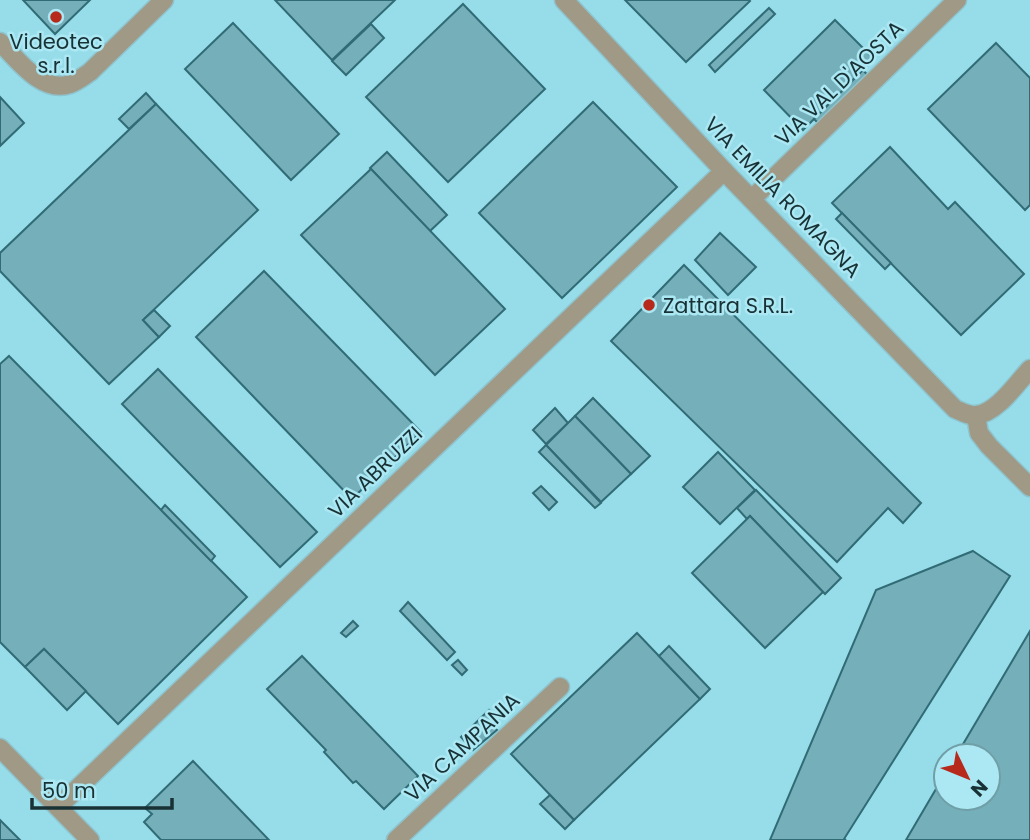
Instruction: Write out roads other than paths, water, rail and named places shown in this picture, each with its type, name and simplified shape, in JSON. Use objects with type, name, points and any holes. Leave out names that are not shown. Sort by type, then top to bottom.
[{"type":"street","points":[[0,42],[40,79],[55,85],[68,85],[90,72],[164,0]]},
{"type":"street","name":"VIA EMILIA ROMAGNA","points":[[564,0],[724,171],[955,409],[976,415]]},
{"type":"street","name":"VIA VAL D'AOSTA","points":[[752,199],[957,0]]},
{"type":"street","name":"VIA ABRUZZI","points":[[58,807],[724,171]]},
{"type":"street","points":[[1030,369],[997,405],[976,415],[979,433],[1030,487]]},
{"type":"street","name":"VIA CAMPANIA","points":[[396,840],[560,687]]},
{"type":"street","points":[[0,748],[90,840]]},
{"type":"place","name":"Videotec s.r.l.","points":[[56,17]]},
{"type":"place","name":"Zattara S.R.L.","points":[[649,305]]}]
